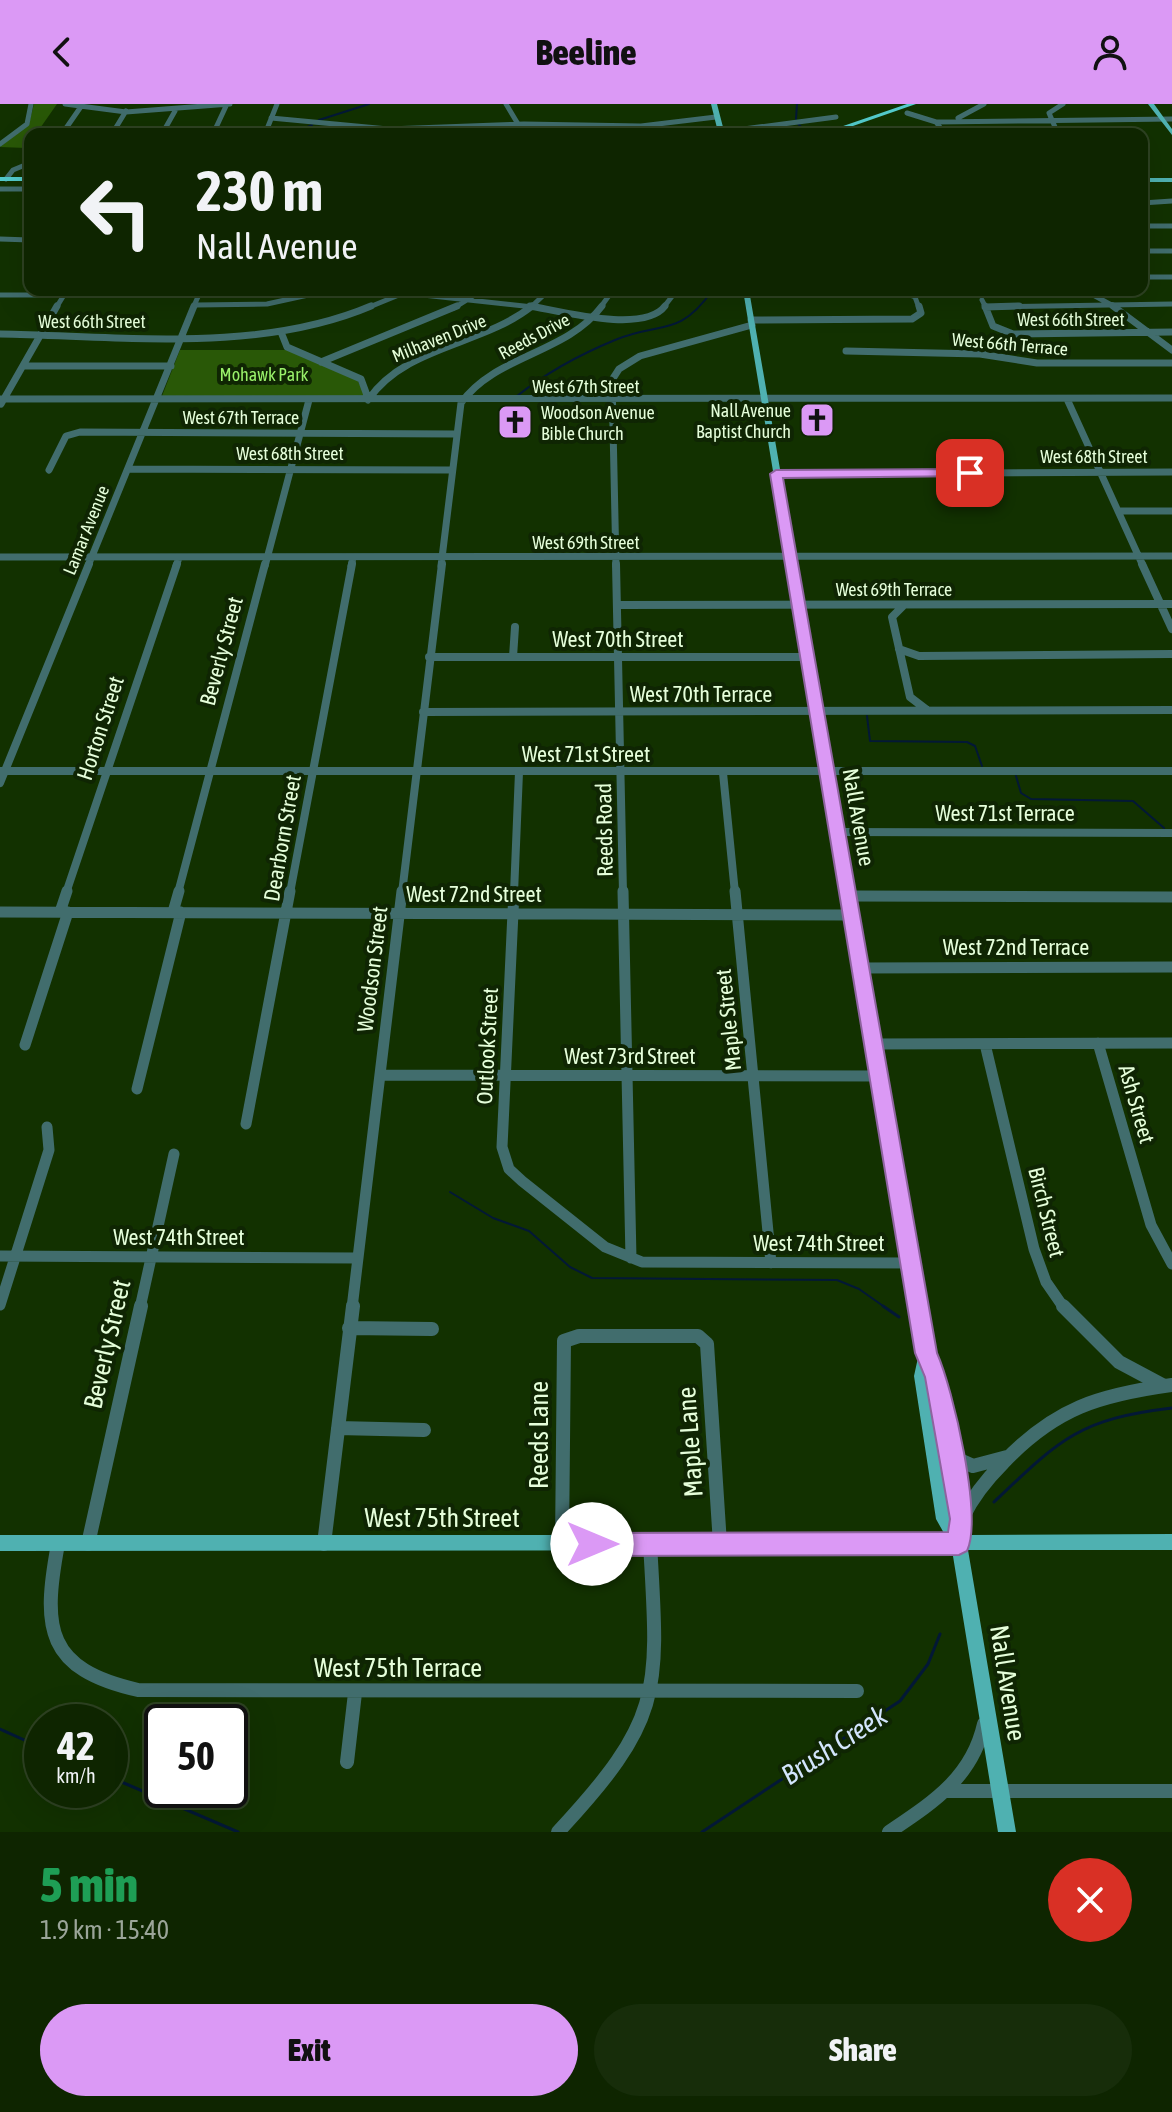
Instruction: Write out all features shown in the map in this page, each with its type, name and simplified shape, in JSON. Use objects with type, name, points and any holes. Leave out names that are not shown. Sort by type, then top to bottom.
[{"type":"highway","points":[[861,128],[907,113],[916,106]]},
{"type":"highway","points":[[843,128],[916,106]]},
{"type":"highway","points":[[3,182],[24,180]]},
{"type":"main road","points":[[1151,104],[1172,133]]},
{"type":"main road","points":[[714,106],[720,128]]},
{"type":"main road","points":[[1148,180],[1172,180]]},
{"type":"main road","name":"Nall Avenue","points":[[747,296],[926,1353],[936,1377],[962,1519],[959,1543],[1007,1832]]},
{"type":"main road","name":"Nall Avenue","points":[[926,1353],[922,1376],[944,1519],[959,1543]]},
{"type":"main road","name":"West 75th Street","points":[[0,1543],[1172,1542]]},
{"type":"street","points":[[0,144],[27,124],[31,104]]},
{"type":"street","points":[[65,104],[126,111],[175,111],[228,104]]},
{"type":"street","points":[[216,128],[228,104]]},
{"type":"street","points":[[267,128],[277,104]]},
{"type":"street","points":[[506,104],[520,128]]},
{"type":"street","points":[[956,119],[984,104]]},
{"type":"street","points":[[1055,128],[1050,120],[1051,110],[1063,104]]},
{"type":"street","points":[[701,117],[714,106]]},
{"type":"street","points":[[66,128],[80,108]]},
{"type":"street","points":[[116,128],[126,111]]},
{"type":"street","points":[[165,128],[175,111]]},
{"type":"street","points":[[907,113],[936,122],[956,119],[1172,119]]},
{"type":"street","points":[[403,128],[518,124],[641,126],[716,117]]},
{"type":"street","points":[[764,128],[797,124],[811,117],[836,117]]},
{"type":"street","points":[[271,118],[365,128]]},
{"type":"street","points":[[936,122],[940,128]]},
{"type":"street","points":[[3,182],[24,167]]},
{"type":"street","points":[[3,182],[24,187]]},
{"type":"street","points":[[1148,203],[1172,201]]},
{"type":"street","points":[[1148,226],[1172,226]]},
{"type":"street","points":[[0,239],[24,240]]},
{"type":"street","points":[[1148,251],[1172,251]]},
{"type":"street","points":[[1148,277],[1172,277]]},
{"type":"street","points":[[0,295],[24,295]]},
{"type":"street","points":[[1,401],[63,296]]},
{"type":"street","name":"Lamar Avenue","points":[[0,783],[2,771],[199,296]]},
{"type":"street","points":[[196,305],[275,303],[305,296]]},
{"type":"street","name":"West 66th Street","points":[[0,334],[281,332],[335,320],[397,296]]},
{"type":"street","points":[[425,296],[534,306],[626,321],[653,316],[664,309],[673,296]]},
{"type":"street","points":[[321,362],[445,314],[476,296]]},
{"type":"street","name":"Milhaven Drive","points":[[368,400],[376,384],[409,363],[502,327],[543,296]]},
{"type":"street","name":"Reeds Drive","points":[[462,400],[482,381],[551,347],[593,317],[609,296]]},
{"type":"street","points":[[611,400],[614,375],[633,359],[711,338],[751,323],[912,319],[920,316],[919,306],[912,296]]},
{"type":"street","points":[[1095,296],[1152,332],[1172,350]]},
{"type":"street","name":"West 66th Street","points":[[1111,305],[983,304],[993,326],[1013,334],[1172,332]]},
{"type":"street","points":[[1111,305],[1172,304]]},
{"type":"street","points":[[281,332],[287,347],[365,384],[368,400]]},
{"type":"street","name":"West 66th Terrace","points":[[846,351],[980,354],[1037,363],[1172,363]]},
{"type":"street","points":[[23,366],[171,366]]},
{"type":"street","name":"Milhaven Drive","points":[[365,384],[376,384]]},
{"type":"street","name":"West 67th Street","points":[[1,401],[1172,398]]},
{"type":"street","points":[[1067,399],[1172,629]]},
{"type":"street","name":"Beverly Street","points":[[137,1089],[210,772],[309,400]]},
{"type":"street","name":"Woodson Street","points":[[324,1544],[462,400]]},
{"type":"street","name":"Reeds Road","points":[[611,400],[630,1076],[631,1258]]},
{"type":"street","name":"West 67th Terrace","points":[[49,470],[63,440],[70,434],[456,434]]},
{"type":"street","name":"West 68th Street","points":[[128,469],[452,470]]},
{"type":"street","name":"West 68th Street","points":[[776,474],[1172,472]]},
{"type":"street","points":[[1118,511],[1172,511]]},
{"type":"street","name":"West 69th Street","points":[[0,557],[1172,556]]},
{"type":"street","name":"Horton Street","points":[[25,1045],[107,771],[179,558]]},
{"type":"street","name":"Dearborn Street","points":[[246,1124],[353,558]]},
{"type":"street","name":"West 69th Terrace","points":[[617,605],[1172,604]]},
{"type":"street","points":[[869,605],[883,609],[892,617],[910,697],[909,703],[896,712]]},
{"type":"street","points":[[892,617],[905,605]]},
{"type":"street","points":[[513,657],[515,627]]},
{"type":"street","points":[[899,649],[919,656],[1172,654]]},
{"type":"street","points":[[903,663],[919,656]]},
{"type":"street","name":"West 70th Street","points":[[429,657],[807,657]]},
{"type":"street","points":[[910,697],[929,711]]},
{"type":"street","name":"West 70th Terrace","points":[[423,712],[1172,710]]},
{"type":"street","name":"West 71st Street","points":[[2,771],[1172,771]]},
{"type":"street","name":"Outlook Street","points":[[519,772],[502,1147],[509,1169],[605,1247],[631,1258]]},
{"type":"street","name":"Maple Street","points":[[723,773],[771,1263]]},
{"type":"street","name":"West 71st Terrace","points":[[837,832],[1172,833]]},
{"type":"street","points":[[849,896],[1172,897]]},
{"type":"street","name":"West 72nd Street","points":[[0,912],[852,915]]},
{"type":"street","name":"West 72nd Terrace","points":[[861,968],[1172,967]]},
{"type":"street","name":"Ash Street","points":[[1098,1043],[1151,1225],[1172,1264]]},
{"type":"street","points":[[874,1044],[1172,1043]]},
{"type":"street","name":"Birch Street","points":[[985,1044],[1040,1270],[1060,1305],[1119,1362],[1168,1386]]},
{"type":"street","name":"West 73rd Street","points":[[380,1075],[880,1076]]},
{"type":"street","points":[[0,1305],[49,1150],[47,1127]]},
{"type":"street","name":"Beverly Street","points":[[88,1544],[174,1154]]},
{"type":"street","name":"West 74th Street","points":[[0,1256],[357,1258]]},
{"type":"street","name":"West 74th Street","points":[[631,1258],[651,1262],[912,1263]]},
{"type":"street","points":[[349,1328],[432,1329]]},
{"type":"street","name":"Maple Lane","points":[[579,1336],[701,1339],[707,1344],[720,1544]]},
{"type":"street","name":"Reeds Lane","points":[[562,1544],[564,1341],[579,1336]]},
{"type":"street","points":[[1119,1362],[1122,1391]]},
{"type":"street","points":[[962,1519],[970,1499],[1009,1456],[1050,1418],[1084,1401],[1122,1391],[1168,1386]]},
{"type":"street","points":[[338,1428],[424,1430]]},
{"type":"street","points":[[950,1453],[960,1464],[973,1466],[1009,1456]]},
{"type":"street","name":"West 75th Terrace","points":[[58,1544],[48,1598],[50,1624],[62,1652],[97,1681],[138,1690],[355,1693],[857,1691]]},
{"type":"street","points":[[558,1832],[624,1755],[644,1718],[652,1690],[650,1544]]},
{"type":"street","points":[[347,1762],[355,1693]]},
{"type":"street","points":[[889,1832],[949,1791],[965,1772],[980,1744],[986,1705]]},
{"type":"street","points":[[949,1791],[1172,1791]]},
{"type":"green space","points":[[34,104],[57,104],[40,128],[24,128],[24,148],[0,147],[29,124]]},
{"type":"green space","name":"Mohawk Park","points":[[180,350],[288,350],[357,379],[365,396],[162,396]]},
{"type":"waterway","points":[[319,120],[369,104]]},
{"type":"waterway","points":[[796,119],[797,104]]},
{"type":"waterway","points":[[798,124],[803,128]]},
{"type":"waterway","points":[[305,128],[312,125]]},
{"type":"waterway","points":[[517,396],[552,372],[602,345],[679,322],[708,296]]},
{"type":"waterway","points":[[867,716],[870,741],[967,742],[975,746],[982,766]]},
{"type":"waterway","points":[[1016,776],[1021,793],[1031,799],[1133,801],[1164,828]]},
{"type":"waterway","points":[[450,1192],[493,1218],[529,1231],[570,1267],[592,1278],[837,1280],[859,1289],[886,1308]]},
{"type":"waterway","points":[[883,1306],[899,1317]]},
{"type":"waterway","name":"Brush Creek","points":[[994,1502],[1037,1462],[1073,1436],[1114,1418],[1172,1408]]},
{"type":"waterway","name":"Brush Creek","points":[[702,1832],[900,1701],[928,1664],[940,1634]]},
{"type":"waterway","points":[[0,1729],[24,1740]]},
{"type":"waterway","points":[[128,1785],[238,1832]]},
{"type":"place","name":"Nall Avenue Baptist Church","points":[[817,420]]},
{"type":"place","name":"Woodson Avenue Bible Church","points":[[515,422]]},
{"type":"route","points":[[592,1544],[959,1543],[962,1519],[936,1377],[926,1353],[776,474],[970,473]]}]
